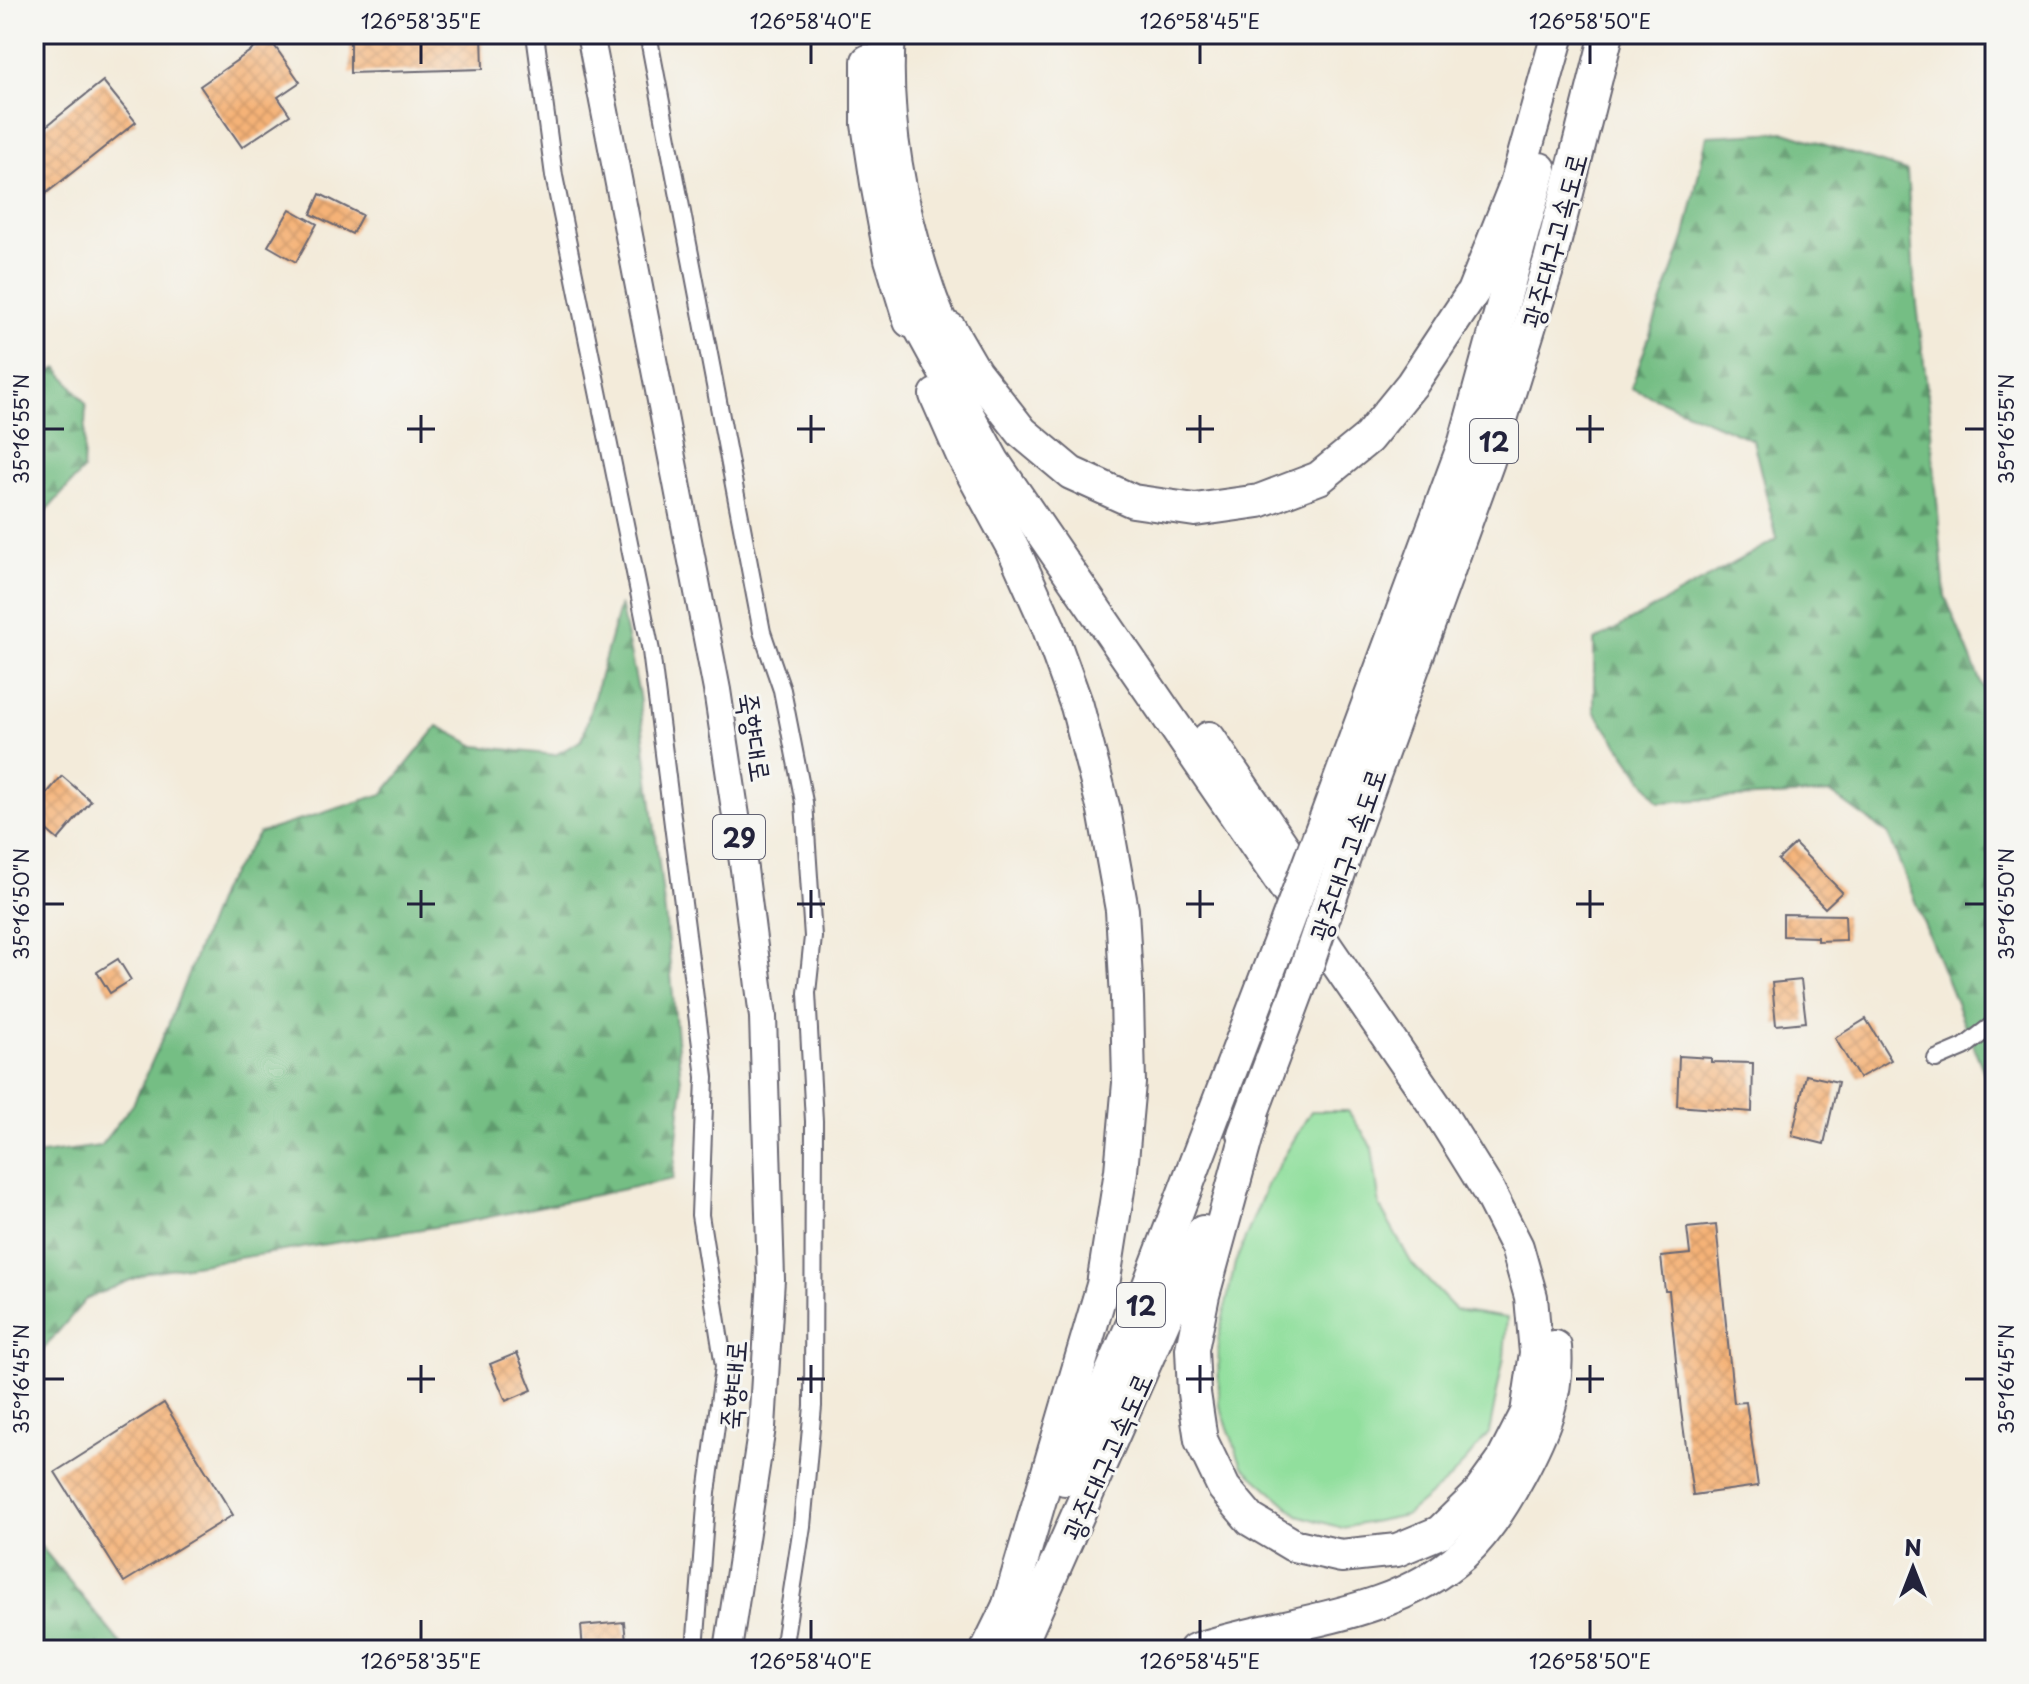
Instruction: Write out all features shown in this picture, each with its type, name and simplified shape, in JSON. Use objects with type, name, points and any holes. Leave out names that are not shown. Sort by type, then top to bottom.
[{"type":"highway","points":[[868,34],[868,124],[891,259],[1022,432],[1071,473],[1133,501],[1195,510],[1259,501],[1319,478],[1368,438],[1412,384],[1473,292],[1516,184],[1558,34]]},
{"type":"highway","points":[[889,34],[887,56],[892,132],[925,369],[962,454],[1014,550],[1048,626],[1077,706],[1104,810],[1122,910],[1129,1083],[1121,1171],[1103,1285],[1008,1608]]},
{"type":"highway","name":"광주대구고속도로","points":[[1018,1650],[1159,1337],[1252,1117],[1304,974],[1337,831],[1465,442],[1520,247],[1574,34]]},
{"type":"highway","name":"광주대구고속도로","points":[[987,1650],[1144,1298],[1276,951],[1337,831],[1488,461],[1550,260],[1607,34]]},
{"type":"highway","points":[[916,295],[993,461],[1440,1113],[1489,1192],[1517,1247],[1531,1297],[1536,1353],[1527,1413],[1503,1460],[1477,1496],[1440,1532],[1397,1550],[1341,1556],[1293,1545],[1251,1520],[1224,1488],[1201,1440],[1192,1349],[1203,1295],[1252,1117]]},
{"type":"highway","points":[[916,295],[1009,451],[1271,829],[1457,1106],[1533,1237],[1552,1299],[1557,1361],[1551,1407],[1502,1507],[1463,1554],[1413,1588],[1364,1608],[1195,1650]]},
{"type":"main road","name":"죽향대로","points":[[590,34],[717,690],[763,1017],[770,1294],[762,1427],[728,1650]]},
{"type":"street","points":[[535,34],[554,176],[651,651],[705,1077],[700,1215],[724,1366],[707,1493],[695,1650]]},
{"type":"street","points":[[648,34],[762,632],[782,690],[804,802],[813,937],[807,993],[814,1121],[813,1406],[802,1526],[783,1650]]},
{"type":"street","points":[[1936,1059],[1964,1047],[1995,1023]]},
{"type":"green space","points":[[1785,132],[1907,171],[1914,279],[1929,405],[1945,596],[1995,717],[1995,1100],[1888,834],[1831,793],[1659,802],[1594,711],[1594,641],[1777,539],[1753,440],[1631,388],[1685,236],[1707,136]]},
{"type":"green space","points":[[58,368],[86,404],[83,470],[41,517],[34,520],[34,379]]},
{"type":"green space","points":[[620,604],[639,695],[682,1091],[673,1179],[460,1223],[149,1272],[86,1299],[34,1360],[34,1155],[100,1146],[134,1102],[167,1028],[221,889],[259,833],[383,794],[438,726],[476,746],[555,755],[582,740]]},
{"type":"green space","points":[[1311,1111],[1348,1111],[1372,1147],[1380,1207],[1412,1264],[1456,1310],[1507,1318],[1504,1356],[1489,1433],[1452,1477],[1406,1515],[1342,1528],[1298,1515],[1242,1466],[1219,1403],[1218,1340],[1235,1263],[1267,1185]]},
{"type":"green space","points":[[34,1538],[126,1650],[34,1650]]},
{"type":"building","points":[[350,34],[482,34],[483,69],[350,73]]},
{"type":"building","points":[[269,38],[300,82],[278,97],[290,115],[242,147],[200,86]]},
{"type":"building","points":[[103,81],[136,122],[34,203],[34,136]]},
{"type":"building","points":[[320,194],[362,215],[352,234],[311,214]]},
{"type":"building","points":[[290,209],[317,224],[296,262],[268,246]]},
{"type":"building","points":[[62,776],[91,801],[58,840],[34,819],[34,808]]},
{"type":"building","points":[[1795,844],[1842,892],[1825,908],[1778,860]]},
{"type":"building","points":[[1783,914],[1845,915],[1846,940],[1817,941],[1817,937],[1783,936]]},
{"type":"building","points":[[118,959],[131,980],[110,993],[97,972]]},
{"type":"building","points":[[1801,980],[1806,1022],[1776,1025],[1772,983]]},
{"type":"building","points":[[1866,1019],[1891,1060],[1859,1078],[1835,1038]]},
{"type":"building","points":[[1679,1056],[1711,1058],[1711,1062],[1753,1063],[1752,1112],[1677,1106]]},
{"type":"building","points":[[1806,1075],[1838,1082],[1824,1144],[1792,1136]]},
{"type":"building","points":[[1716,1225],[1734,1403],[1746,1402],[1758,1486],[1693,1495],[1669,1291],[1665,1291],[1661,1257],[1690,1254],[1687,1228]]},
{"type":"building","points":[[517,1353],[532,1390],[506,1401],[490,1364]]},
{"type":"building","points":[[164,1403],[233,1515],[124,1582],[55,1472]]},
{"type":"building","points":[[624,1622],[627,1650],[583,1650],[581,1626]]}]
